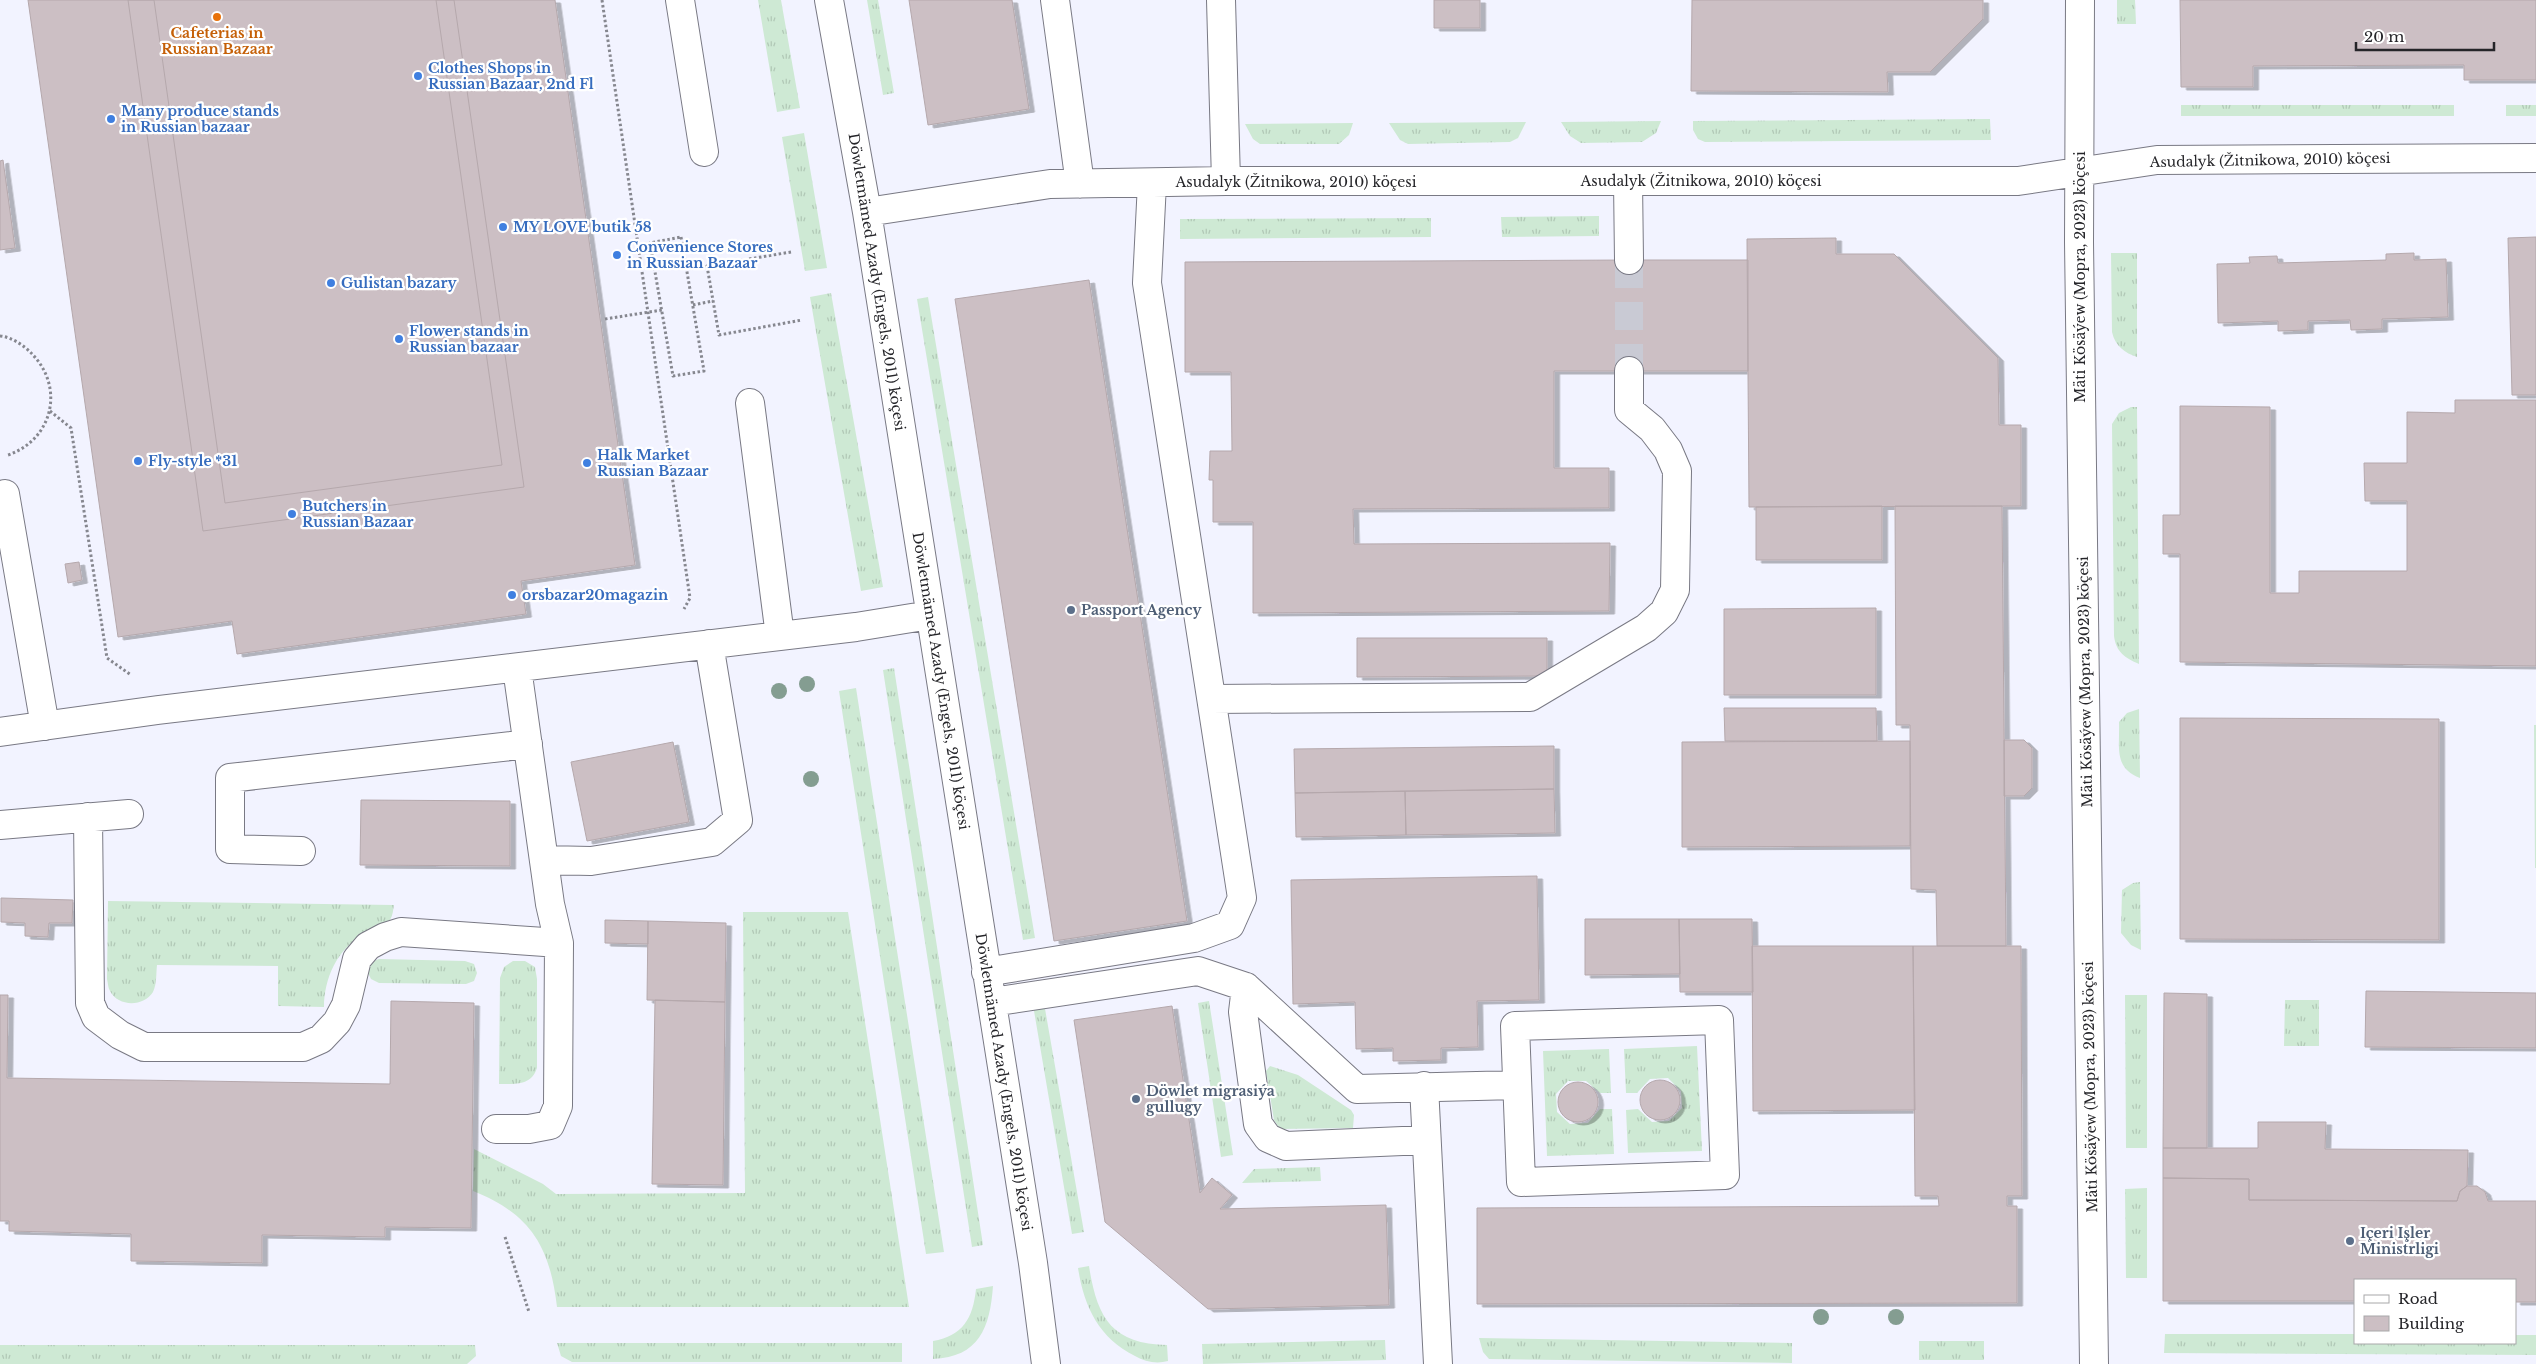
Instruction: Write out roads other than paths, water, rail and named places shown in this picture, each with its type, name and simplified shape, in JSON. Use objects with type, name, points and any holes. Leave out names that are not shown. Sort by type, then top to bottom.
[{"type":"street","points":[[680,0],[704,152]]},
{"type":"street","name":"Döwletmämed Azady (Engels, 2011) köçesi","points":[[829,0],[867,212],[1033,1263],[1046,1364]]},
{"type":"street","points":[[1055,0],[1080,184]]},
{"type":"street","points":[[1221,0],[1226,181]]},
{"type":"street","name":"Mäti Kösäýew (Mopra, 2023) köçesi","points":[[2080,0],[2079,172],[2094,1364]]},
{"type":"street","name":"Asudalyk (Žitnikowa, 2010) köçesi","points":[[867,212],[1050,184],[1226,181],[2018,181],[2157,160],[2536,158]]},
{"type":"street","points":[[1628,181],[1629,260]]},
{"type":"street","points":[[986,972],[1194,938],[1230,926],[1242,898],[1147,283],[1152,183]]},
{"type":"street","points":[[1212,699],[1530,697],[1646,628],[1664,612],[1675,590],[1677,471],[1668,450],[1652,429],[1630,410],[1629,371]]},
{"type":"street","points":[[750,403],[780,636]]},
{"type":"street","points":[[5,494],[45,726]]},
{"type":"street","points":[[0,732],[158,710],[780,636],[930,615]]},
{"type":"street","points":[[544,860],[591,861],[712,842],[738,820],[709,644]]},
{"type":"street","points":[[496,1129],[529,1129],[550,1125],[558,1106],[559,943],[544,860],[517,668]]},
{"type":"street","points":[[301,851],[230,849],[230,778],[528,744]]},
{"type":"street","points":[[0,825],[129,814]]},
{"type":"street","points":[[88,817],[90,1003],[96,1017],[120,1035],[144,1047],[304,1047],[321,1039],[337,1022],[346,1005],[357,959],[368,946],[401,932],[559,943]]},
{"type":"street","points":[[992,1002],[1198,971],[1246,987],[1357,1089],[1517,1085]]},
{"type":"street","points":[[1246,987],[1243,1012],[1258,1124],[1268,1138],[1286,1146],[1426,1140]]},
{"type":"street","points":[[1719,1020],[1725,1175],[1521,1182],[1517,1085],[1515,1026],[1719,1020]]},
{"type":"street","points":[[1424,1086],[1438,1364]]},
{"type":"tunnel","points":[[1629,260],[1629,371]]},
{"type":"place","name":"Cafeterias in Russian Bazaar","points":[[217,17]]},
{"type":"place","name":"Clothes Shops in Russian Bazaar, 2nd Fl","points":[[418,76]]},
{"type":"place","name":"Many produce stands in Russian bazaar","points":[[111,119]]},
{"type":"place","name":"MY LOVE butik 58","points":[[503,227]]},
{"type":"place","name":"Convenience Stores in Russian Bazaar","points":[[617,255]]},
{"type":"place","name":"Gulistan bazary","points":[[331,283]]},
{"type":"place","name":"Flower stands in Russian bazaar","points":[[399,339]]},
{"type":"place","name":"Fly-style *31","points":[[138,461]]},
{"type":"place","name":"Halk Market Russian Bazaar","points":[[587,463]]},
{"type":"place","name":"Butchers in Russian Bazaar","points":[[292,514]]},
{"type":"place","name":"orsbazar20magazin","points":[[512,595]]},
{"type":"place","name":"Passport Agency","points":[[1071,610]]},
{"type":"place","name":"Döwlet migrasiýa gullugy","points":[[1136,1099]]},
{"type":"place","name":"Içeri Işler Ministrligi","points":[[2350,1241]]}]
